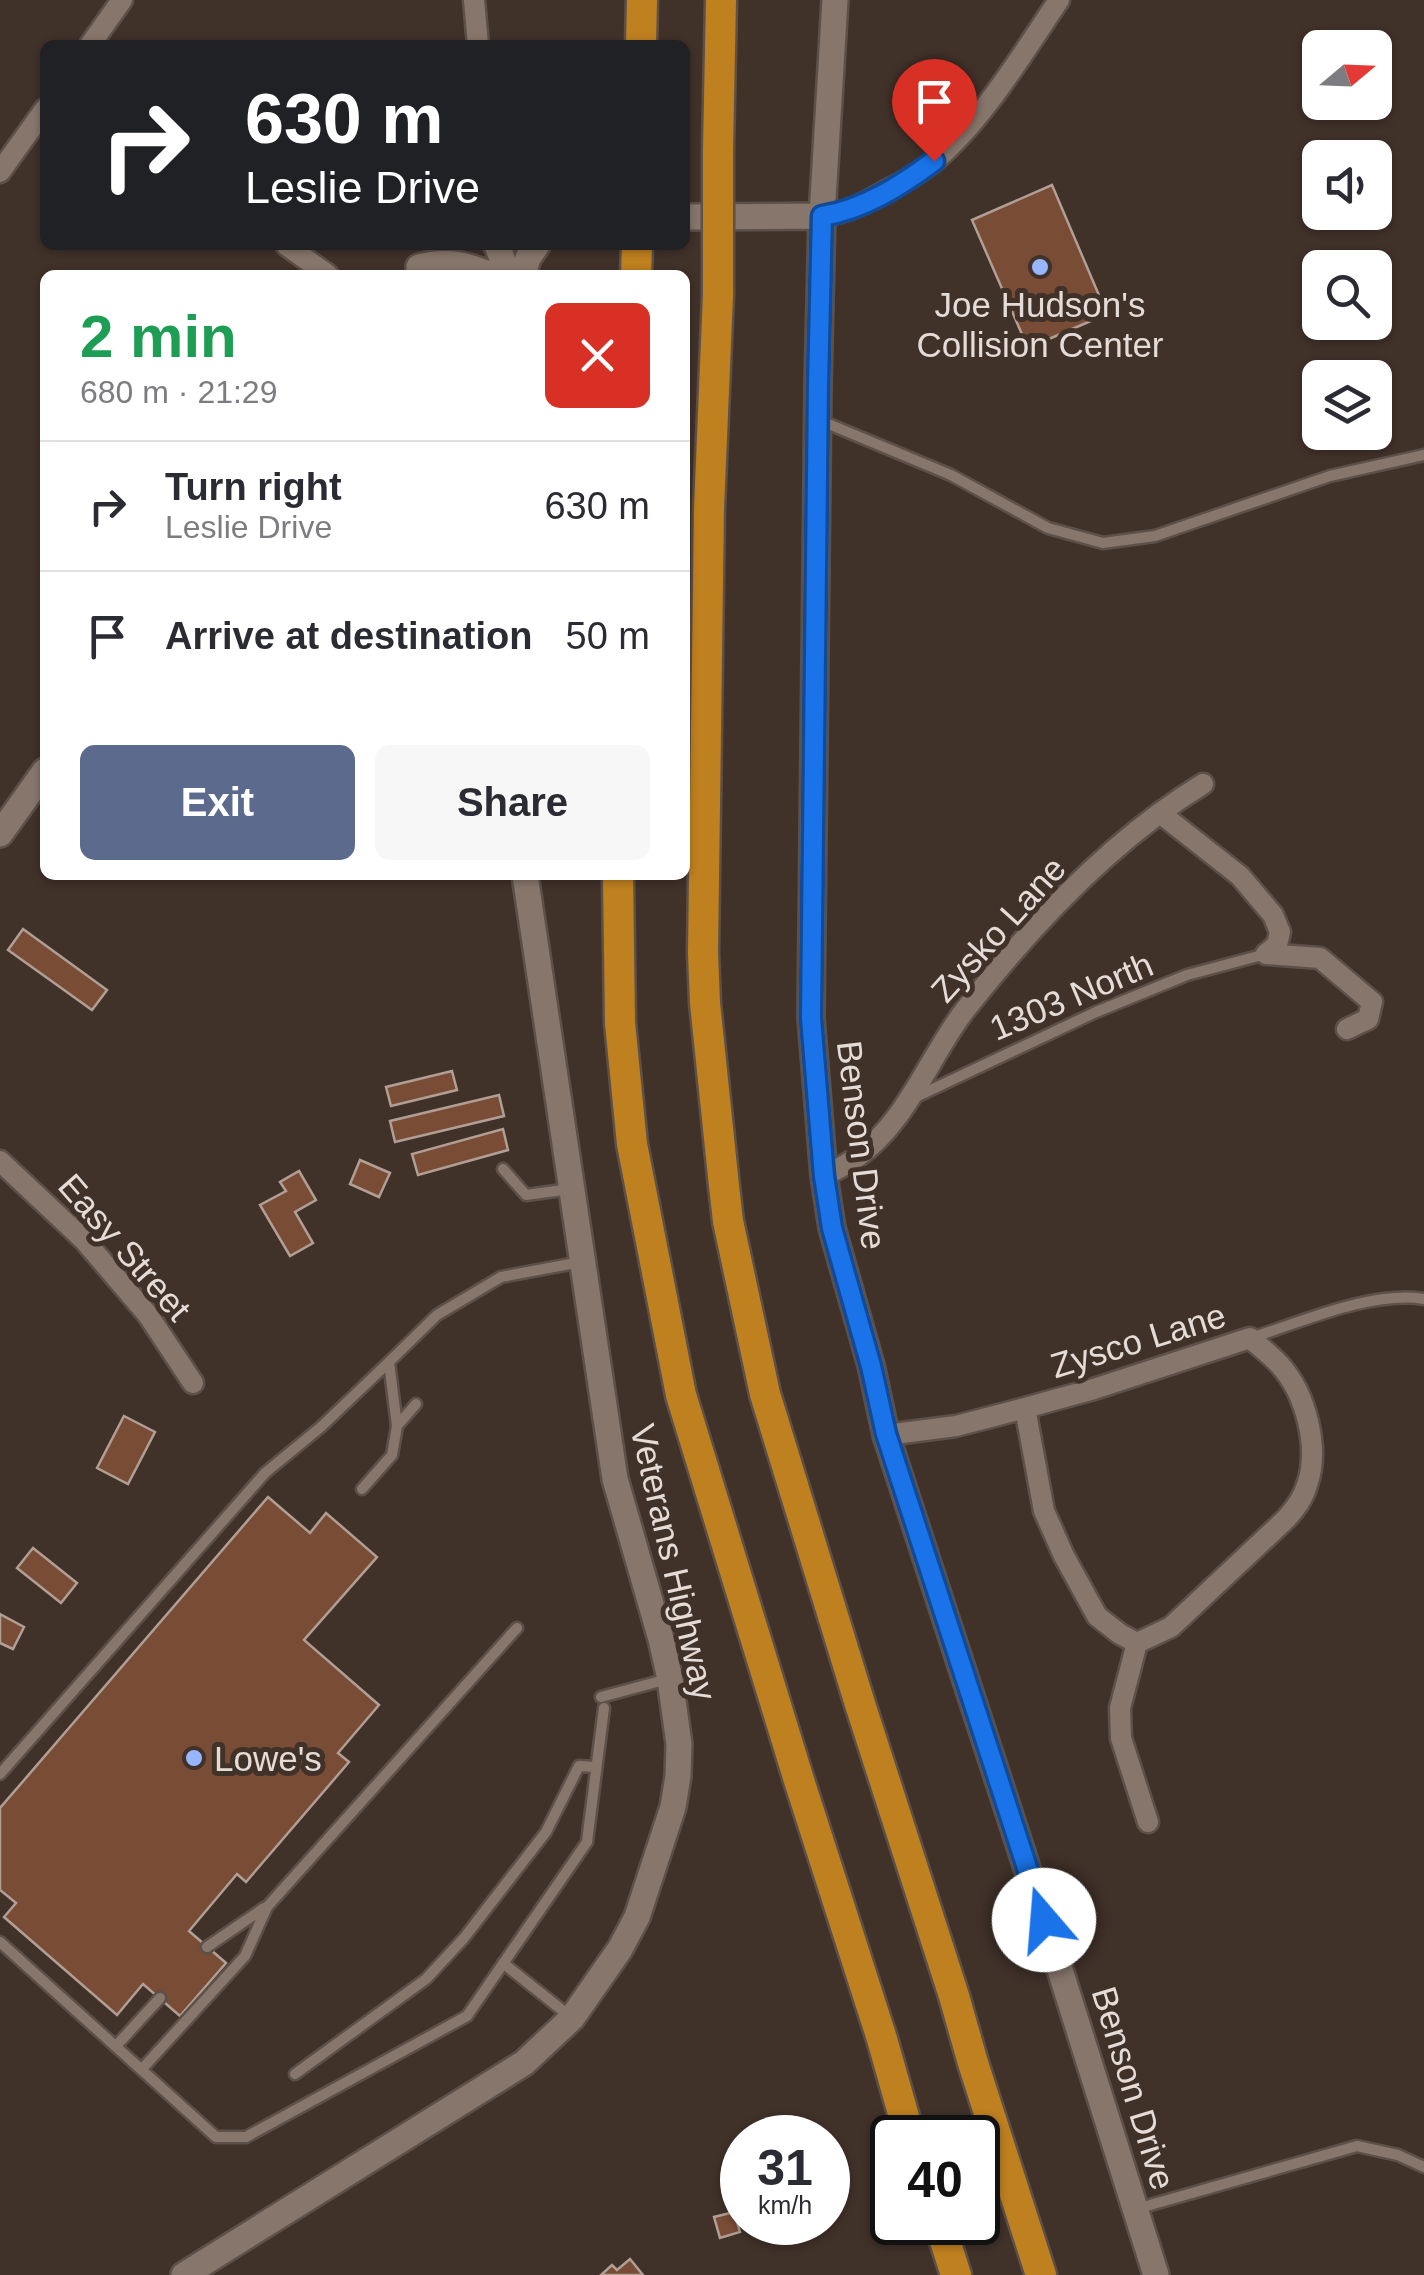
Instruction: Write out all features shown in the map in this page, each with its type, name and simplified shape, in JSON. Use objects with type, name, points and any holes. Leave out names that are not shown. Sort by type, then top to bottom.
[{"type":"highway","points":[[641,40],[642,0]]},
{"type":"highway","points":[[721,0],[718,295],[708,508],[703,953],[726,1204],[765,1394],[1041,2275]]},
{"type":"highway","points":[[618,880],[620,1023],[632,1144],[681,1395],[903,2115]]},
{"type":"highway","points":[[973,2063],[1056,2275]]},
{"type":"highway","points":[[935,2245],[942,2275]]},
{"type":"highway","points":[[946,2245],[956,2275]]},
{"type":"street","points":[[94,40],[122,0]]},
{"type":"street","points":[[474,0],[478,40]]},
{"type":"street","name":"Benson Drive","points":[[836,0],[822,216],[811,1018],[824,1176],[832,1228],[886,1434],[1156,2275]]},
{"type":"street","points":[[690,217],[822,216],[846,212],[914,176],[970,126],[1059,0]]},
{"type":"street","points":[[0,172],[40,116]]},
{"type":"street","points":[[293,250],[321,270]]},
{"type":"street","points":[[417,270],[447,250]]},
{"type":"street","points":[[418,270],[436,263],[476,270]]},
{"type":"street","points":[[0,834],[40,779]]},
{"type":"street","name":"Zysko Lane","points":[[824,1176],[858,1157],[877,1139],[904,1105],[943,1040],[1021,942],[1112,853],[1203,784]]},
{"type":"street","points":[[1160,813],[1240,876],[1273,915],[1280,932],[1277,944],[1266,954]]},
{"type":"street","name":"Veterans Highway","points":[[184,2275],[524,2063],[572,2018],[637,1917],[673,1808],[679,1744],[670,1679],[615,1480],[526,880]]},
{"type":"street","points":[[1266,954],[1320,958],[1372,1002],[1368,1019],[1348,1030]]},
{"type":"street","name":"Easy Street","points":[[0,1161],[84,1240],[148,1315],[194,1382]]},
{"type":"street","name":"Zysco Lane","points":[[886,1434],[956,1426],[1025,1408],[1250,1338],[1280,1364],[1302,1406],[1311,1446],[1312,1468],[1307,1486],[1286,1519],[1171,1626],[1136,1643]]},
{"type":"street","points":[[1025,1408],[1044,1511],[1064,1556],[1097,1616],[1136,1643],[1120,1708],[1121,1738],[1148,1822]]},
{"type":"lane","points":[[818,420],[951,475],[1048,528],[1103,543],[1155,536],[1330,476],[1424,455]]},
{"type":"lane","name":"1303 North","points":[[904,1105],[924,1091],[1096,1012],[1187,976],[1266,954]]},
{"type":"lane","points":[[503,1168],[526,1195],[571,1189]]},
{"type":"lane","points":[[0,1774],[264,1473],[322,1426],[438,1315],[501,1277],[582,1262]]},
{"type":"lane","points":[[1250,1338],[1388,1297],[1424,1299]]},
{"type":"lane","points":[[362,1490],[392,1455],[397,1426],[389,1362]]},
{"type":"lane","points":[[397,1426],[416,1404]]},
{"type":"lane","points":[[207,1947],[267,1906],[517,1628]]},
{"type":"lane","points":[[0,1942],[216,2137],[246,2137],[466,2016],[587,1842],[602,1703],[670,1679]]},
{"type":"lane","points":[[295,2074],[426,1978],[464,1938],[546,1832],[579,1766],[596,1766]]},
{"type":"lane","points":[[142,2069],[245,1956],[267,1906]]},
{"type":"lane","points":[[503,1963],[572,2018]]},
{"type":"lane","points":[[116,2046],[160,1998]]},
{"type":"lane","points":[[1136,2210],[1358,2146],[1424,2166]]},
{"type":"building","name":"Joe Hudson's Collision Center","points":[[1052,185],[1107,314],[1028,348],[972,220]]},
{"type":"building","points":[[23,929],[107,990],[92,1010],[8,950]]},
{"type":"building","points":[[452,1071],[457,1090],[391,1106],[386,1087]]},
{"type":"building","points":[[499,1095],[504,1116],[395,1142],[390,1121]]},
{"type":"building","points":[[503,1129],[508,1150],[418,1175],[412,1154]]},
{"type":"building","points":[[360,1160],[390,1173],[379,1197],[350,1184]]},
{"type":"building","points":[[299,1171],[316,1200],[295,1212],[313,1243],[290,1256],[260,1205],[286,1191],[280,1182]]},
{"type":"building","points":[[124,1416],[155,1432],[128,1484],[97,1468]]},
{"type":"building","name":"Lowe's","points":[[268,1497],[310,1533],[326,1513],[377,1557],[304,1640],[379,1705],[338,1753],[349,1762],[246,1882],[237,1874],[189,1931],[226,1963],[180,2016],[143,1984],[117,2015],[4,1917],[16,1903],[0,1890],[0,1808]]},
{"type":"building","points":[[33,1548],[77,1583],[61,1603],[17,1568]]},
{"type":"building","points":[[0,1614],[24,1627],[13,1649],[0,1643]]},
{"type":"building","points":[[720,2216],[720,2238],[714,2217]]},
{"type":"building","points":[[630,2259],[643,2275],[601,2275],[612,2265],[617,2270]]},
{"type":"place","name":"Joe Hudson's Collision Center","points":[[1040,267]]},
{"type":"place","name":"Lowe's","points":[[194,1758]]},
{"type":"route","points":[[934,161],[846,212],[822,216],[811,1018],[832,1228],[886,1434],[1044,1920]]}]
